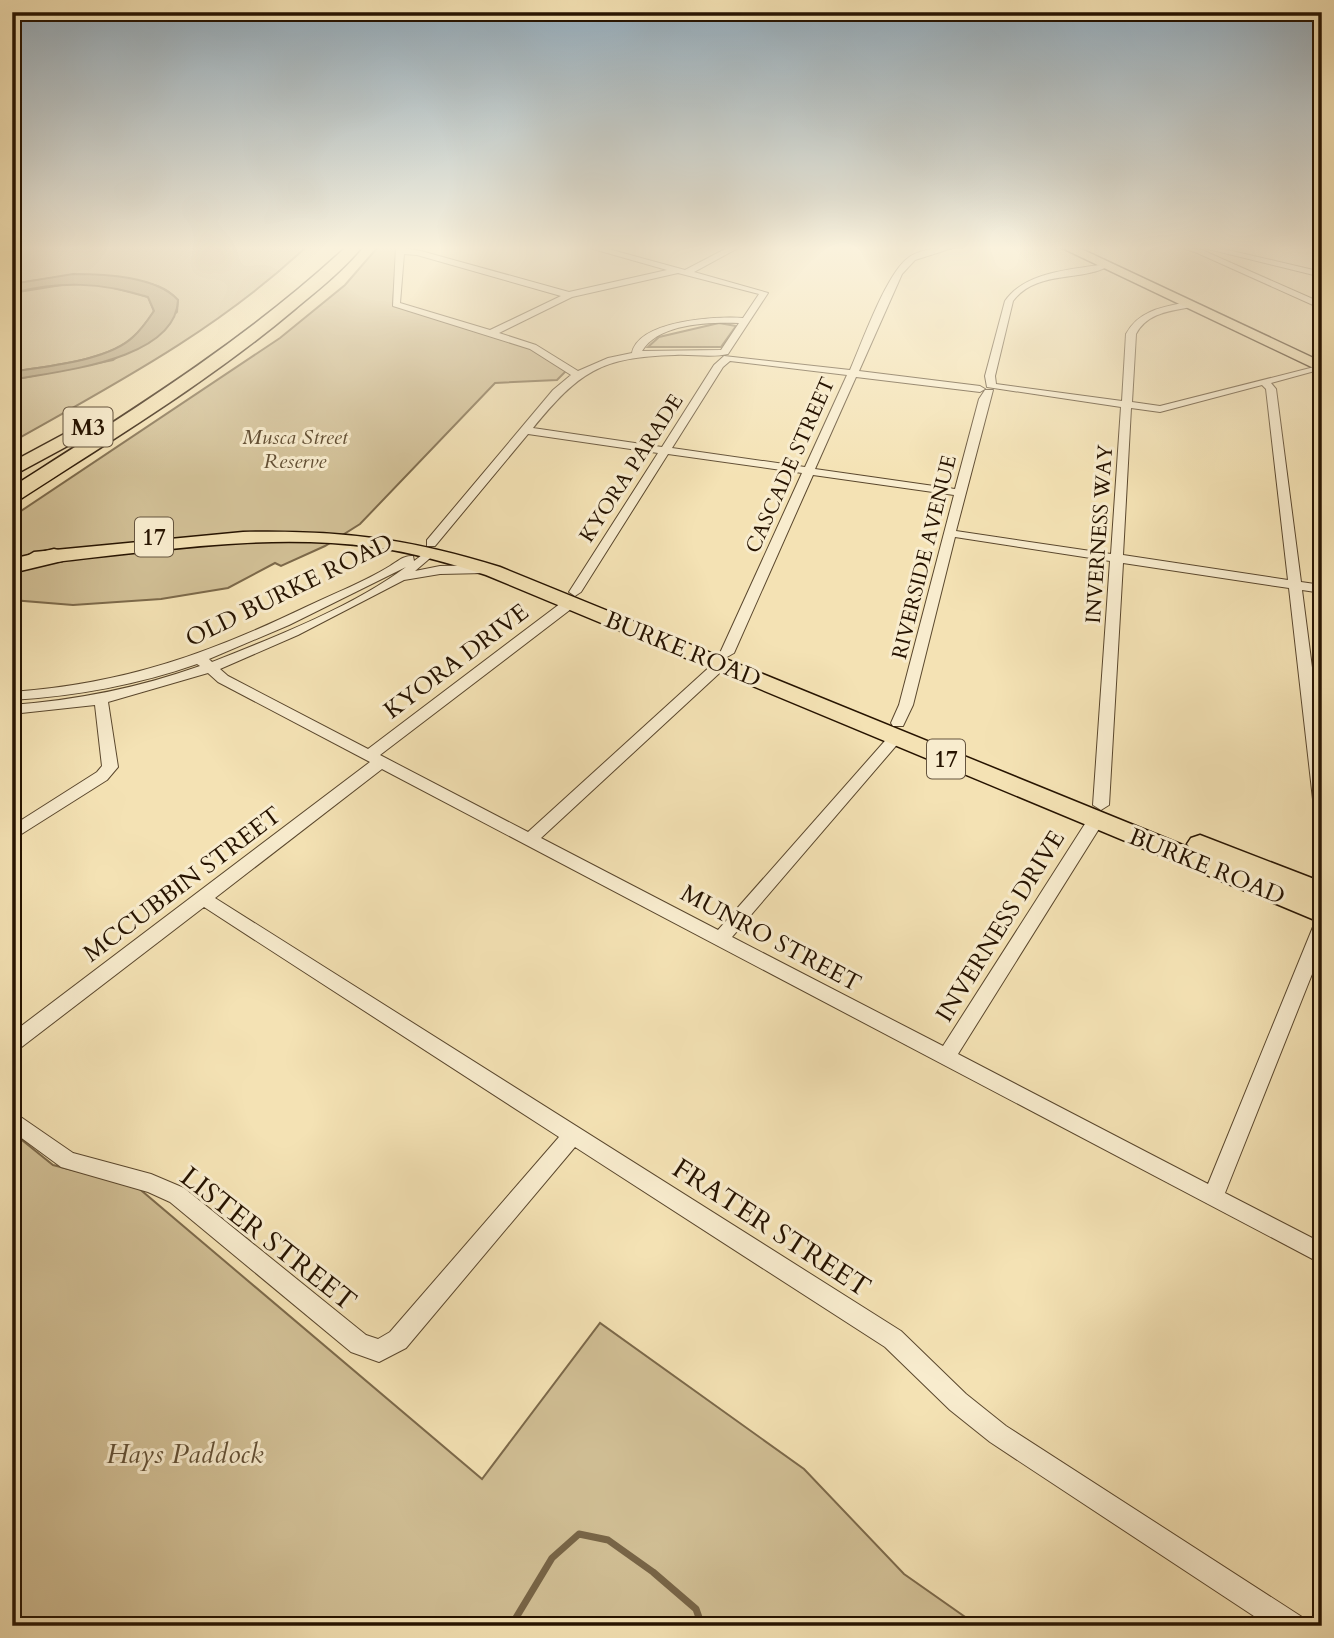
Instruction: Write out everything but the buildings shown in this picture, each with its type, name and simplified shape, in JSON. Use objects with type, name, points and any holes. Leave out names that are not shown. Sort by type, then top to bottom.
[{"type":"highway","name":"M3","points":[[12,470],[112,412],[246,323]]},
{"type":"highway","name":"M3","points":[[12,496],[246,342],[269,323]]},
{"type":"highway","points":[[12,566],[54,556]]},
{"type":"main road","points":[[1228,323],[1321,367]]},
{"type":"main road","name":"BURKE ROAD","points":[[12,550],[229,531],[294,533],[484,557],[573,597],[1006,776],[1322,893]]},
{"type":"main road","name":"BURKE ROAD","points":[[12,560],[294,533]]},
{"type":"main road","name":"BURKE ROAD","points":[[426,549],[573,597]]},
{"type":"main road","name":"BURKE ROAD","points":[[1098,812],[1322,913]]},
{"type":"street","points":[[456,323],[533,347],[577,375]]},
{"type":"street","points":[[490,334],[511,323]]},
{"type":"street","points":[[637,355],[637,349],[644,341],[666,330],[699,323]]},
{"type":"street","name":"KYORA PARADE","points":[[573,597],[745,323]]},
{"type":"street","name":"CASCADE STREET","points":[[724,659],[875,323]]},
{"type":"street","name":"RIVERSIDE AVENUE","points":[[897,730],[906,705],[1003,323]]},
{"type":"street","name":"INVERNESS WAY","points":[[1098,812],[1132,329],[1137,323]]},
{"type":"street","points":[[426,549],[563,386],[577,375],[603,364],[637,355],[688,352],[726,355],[1166,408],[1263,387],[1321,367]]},
{"type":"street","points":[[1263,387],[1294,585],[1322,808]]},
{"type":"street","points":[[525,430],[960,493]]},
{"type":"street","points":[[949,533],[1322,589]]},
{"type":"street","name":"OLD BURKE ROAD","points":[[395,581],[426,549]]},
{"type":"street","name":"OLD BURKE ROAD","points":[[12,696],[108,686],[206,665],[246,642],[389,571],[426,549]]},
{"type":"street","name":"OLD BURKE ROAD","points":[[12,710],[101,700],[147,689],[276,641],[395,581],[440,570],[488,570]]},
{"type":"street","name":"KYORA DRIVE","points":[[375,759],[573,597]]},
{"type":"street","points":[[528,840],[724,659]]},
{"type":"street","name":"MUNRO STREET","points":[[206,665],[222,679],[1322,1255]]},
{"type":"street","points":[[12,834],[102,776],[110,767],[101,700]]},
{"type":"street","points":[[720,940],[897,730]]},
{"type":"street","name":"MCCUBBIN STREET","points":[[12,1044],[204,898],[375,759]]},
{"type":"street","name":"INVERNESS DRIVE","points":[[946,1058],[1098,812]]},
{"type":"street","name":"FRATER STREET","points":[[204,898],[893,1339],[958,1402],[998,1434],[1293,1626]]},
{"type":"street","points":[[1213,1198],[1322,927]]},
{"type":"street","name":"LISTER STREET","points":[[12,1120],[68,1161],[151,1183],[177,1195],[359,1344],[379,1351],[398,1340],[573,1135]]},
{"type":"green space","points":[[12,323],[145,323],[133,337],[108,352],[76,361],[12,372]]},
{"type":"green space","points":[[162,323],[210,323],[165,354],[12,442],[12,380],[113,360]]},
{"type":"green space","name":"Musca Street Reserve","points":[[298,323],[451,323],[529,348],[566,371],[557,380],[495,383],[360,524],[325,546],[281,566],[275,563],[228,588],[161,599],[73,605],[12,600],[12,517]]},
{"type":"green space","points":[[717,323],[736,326],[721,347],[648,347],[659,337]]},
{"type":"green space","name":"Hays Paddock","points":[[12,1132],[53,1165],[136,1186],[482,1479],[600,1323],[804,1469],[904,1574],[978,1626],[12,1626]]},
{"type":"shaded area","points":[[145,323],[170,323],[158,337],[111,360],[12,380],[12,372],[76,361],[108,352],[139,331]]},
{"type":"waterway","points":[[511,1626],[552,1558],[579,1534],[608,1540],[653,1572],[696,1609],[702,1626]]}]
